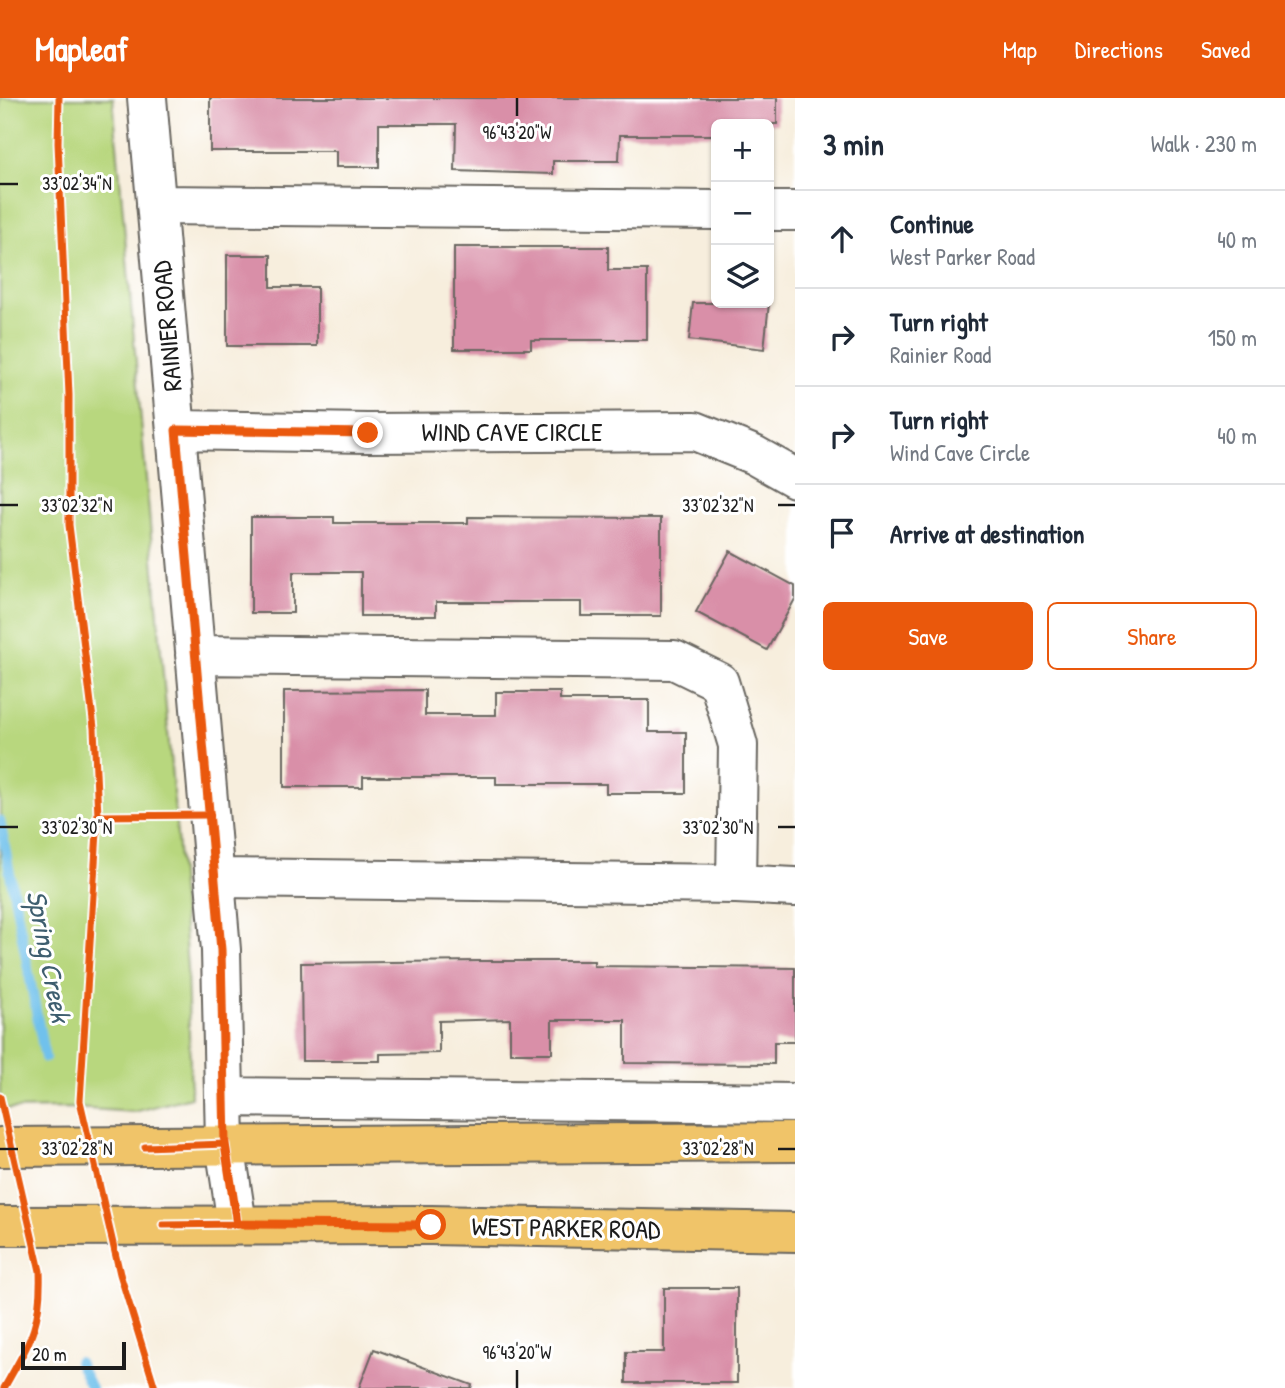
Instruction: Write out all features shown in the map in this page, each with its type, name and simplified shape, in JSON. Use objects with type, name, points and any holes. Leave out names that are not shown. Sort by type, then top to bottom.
[{"type":"main road","points":[[0,1147],[795,1142]]},
{"type":"main road","name":"WEST PARKER ROAD","points":[[0,1226],[237,1224],[795,1232]]},
{"type":"street","name":"RAINIER ROAD","points":[[147,98],[221,950],[225,1144],[237,1224]]},
{"type":"street","points":[[156,205],[711,210]]},
{"type":"street","points":[[774,211],[795,211]]},
{"type":"street","name":"WIND CAVE CIRCLE","points":[[176,430],[368,433],[695,431],[754,455],[795,478]]},
{"type":"street","points":[[195,655],[674,660],[719,682],[738,745],[736,884]]},
{"type":"street","points":[[215,878],[795,887]]},
{"type":"street","points":[[224,1097],[795,1103]]},
{"type":"green space","points":[[0,98],[113,98],[177,835],[187,968],[191,1097],[134,1112],[73,1108],[0,1109]]},
{"type":"building","points":[[210,98],[777,98],[777,124],[774,124],[774,119],[711,119],[711,135],[620,135],[619,161],[553,161],[553,174],[455,171],[456,124],[379,124],[379,167],[336,167],[336,151],[210,151]]},
{"type":"building","points":[[454,247],[608,247],[608,270],[647,270],[647,340],[531,340],[531,349],[454,349]]},
{"type":"building","points":[[227,255],[271,255],[271,287],[317,287],[317,346],[227,346]]},
{"type":"building","points":[[693,303],[711,303],[711,308],[768,308],[764,349],[689,340]]},
{"type":"building","points":[[251,517],[334,517],[334,523],[468,523],[468,517],[661,518],[661,616],[581,616],[581,602],[436,602],[436,616],[361,616],[361,572],[293,572],[293,613],[251,613]]},
{"type":"building","points":[[730,551],[795,586],[795,599],[767,650],[696,612]]},
{"type":"building","points":[[425,690],[425,715],[496,715],[496,692],[560,692],[560,700],[649,700],[649,732],[686,732],[686,793],[606,793],[606,784],[496,784],[496,777],[363,777],[363,787],[284,787],[284,691]]},
{"type":"building","points":[[594,961],[594,966],[795,968],[795,1042],[774,1042],[774,1064],[625,1063],[625,1020],[552,1020],[552,1053],[510,1053],[510,1019],[439,1021],[439,1053],[380,1054],[380,1061],[302,1061],[301,963]]},
{"type":"building","points":[[664,1288],[737,1288],[737,1383],[626,1383],[626,1352],[664,1352]]},
{"type":"building","points":[[374,1349],[472,1385],[471,1388],[359,1388]]},
{"type":"waterway","name":"Spring Creek","points":[[0,821],[45,1058]]},
{"type":"waterway","name":"Spring Creek","points":[[78,1362],[91,1388]]},
{"type":"cycle path","points":[[59,98],[58,143],[69,395],[69,525],[94,728],[98,816],[80,1101],[120,1274],[155,1388]]},
{"type":"cycle path","points":[[98,816],[210,815]]},
{"type":"cycle path","points":[[0,1097],[40,1271],[36,1320],[21,1358],[4,1388]]},
{"type":"cycle path","points":[[145,1147],[225,1144],[237,1224],[163,1225]]},
{"type":"route","points":[[368,433],[176,430],[221,950],[225,1144],[237,1224],[431,1225]]}]
